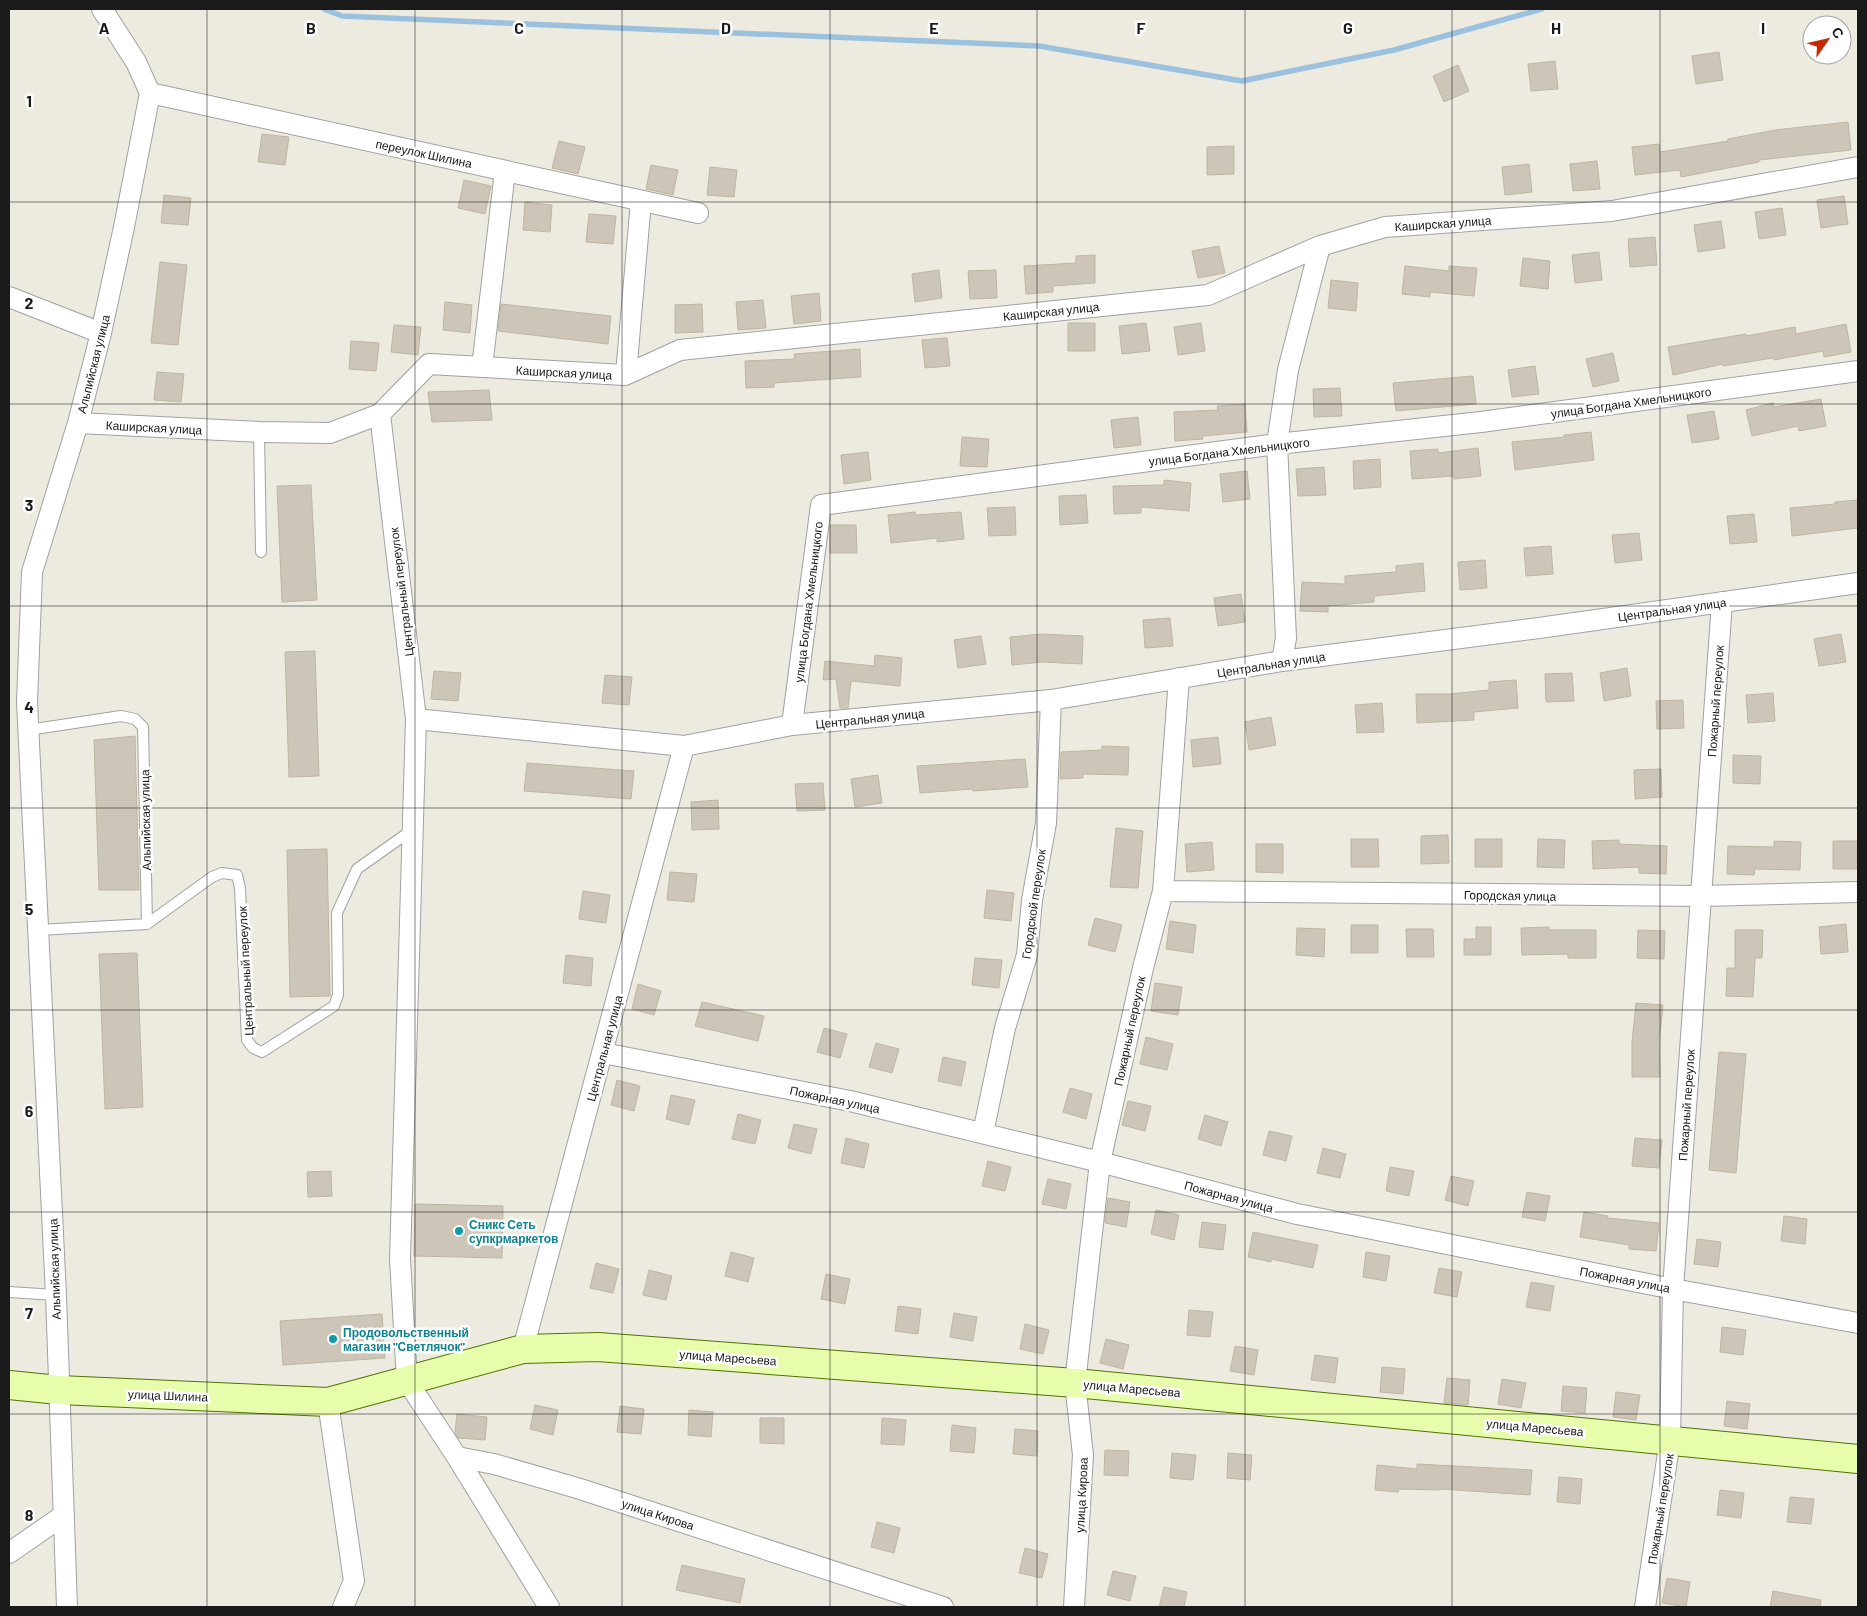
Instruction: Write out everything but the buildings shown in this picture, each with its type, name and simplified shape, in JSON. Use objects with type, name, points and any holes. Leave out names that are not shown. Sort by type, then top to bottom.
[{"type":"street","points":[[102,9],[136,62],[150,93]]},
{"type":"street","name":"переулок Шилина","points":[[150,93],[698,213]]},
{"type":"street","name":"Альпийская улица","points":[[70,1607],[58,1390],[56,1295],[28,730],[27,702],[32,572],[78,423],[101,333],[150,93]]},
{"type":"street","name":"Каширская улица","points":[[78,423],[259,432],[330,433],[380,414],[429,364],[626,374],[680,350],[1208,294],[1320,246],[1385,227],[1612,211],[1858,167]]},
{"type":"street","points":[[482,367],[505,171]]},
{"type":"street","points":[[626,374],[641,201]]},
{"type":"street","points":[[1282,661],[1286,638],[1277,444],[1288,370],[1320,246]]},
{"type":"street","points":[[9,297],[101,333]]},
{"type":"street","name":"улица Богдана Хмельницкого","points":[[792,726],[821,505],[1277,444],[1481,422],[1858,371]]},
{"type":"street","name":"Центральный переулок","points":[[380,414],[416,719],[400,1259],[407,1380]]},
{"type":"street","name":"Центральная улица","points":[[416,719],[684,746],[792,726],[1051,700],[1282,661],[1539,628],[1858,583]]},
{"type":"street","name":"Пожарный переулок","points":[[1645,1607],[1670,1440],[1673,1289],[1722,602]]},
{"type":"street","name":"Пожарный переулок","points":[[1075,1383],[1100,1162],[1162,891],[1179,678]]},
{"type":"street","name":"Городской переулок","points":[[983,1133],[1005,1028],[1027,955],[1032,900],[1046,823],[1051,700]]},
{"type":"street","name":"Центральная улица","points":[[524,1349],[684,746]]},
{"type":"street","name":"Городская улица","points":[[1162,891],[1701,896],[1858,892]]},
{"type":"street","name":"Пожарная улица","points":[[603,1053],[850,1101],[1100,1162],[1297,1214],[1673,1289],[1858,1323]]},
{"type":"street","name":"улица Маресьева","points":[[407,1380],[524,1349],[598,1347],[1075,1383],[1858,1459]]},
{"type":"street","points":[[407,1380],[457,1457],[549,1607]]},
{"type":"street","name":"улица Шилина","points":[[9,1386],[58,1390],[328,1402],[407,1380]]},
{"type":"street","name":"улица Кирова","points":[[1074,1607],[1083,1455],[1075,1383]]},
{"type":"street","points":[[328,1402],[354,1581],[343,1607]]},
{"type":"street","name":"улица Кирова","points":[[457,1457],[494,1464],[577,1488],[943,1607]]},
{"type":"street","points":[[9,1553],[64,1515]]},
{"type":"lane","points":[[259,432],[261,552]]},
{"type":"lane","name":"Альпийская улица","points":[[28,730],[121,716],[135,719],[143,727],[146,924]]},
{"type":"lane","name":"Центральный переулок","points":[[146,924],[212,877],[222,873],[237,876],[240,888],[247,1040],[253,1048],[262,1052],[334,1006],[338,995],[337,914],[357,869],[412,830]]},
{"type":"lane","points":[[38,930],[146,924]]},
{"type":"lane","points":[[9,1292],[56,1295]]},
{"type":"waterway","points":[[324,9],[342,16],[1039,46],[1242,81],[1394,50],[1542,9]]},
{"type":"place","name":"Сникс Сеть супкрмаркетов","points":[[459,1231]]},
{"type":"place","name":"Продовольственный магазин \"Светлячок\"","points":[[333,1339]]}]
